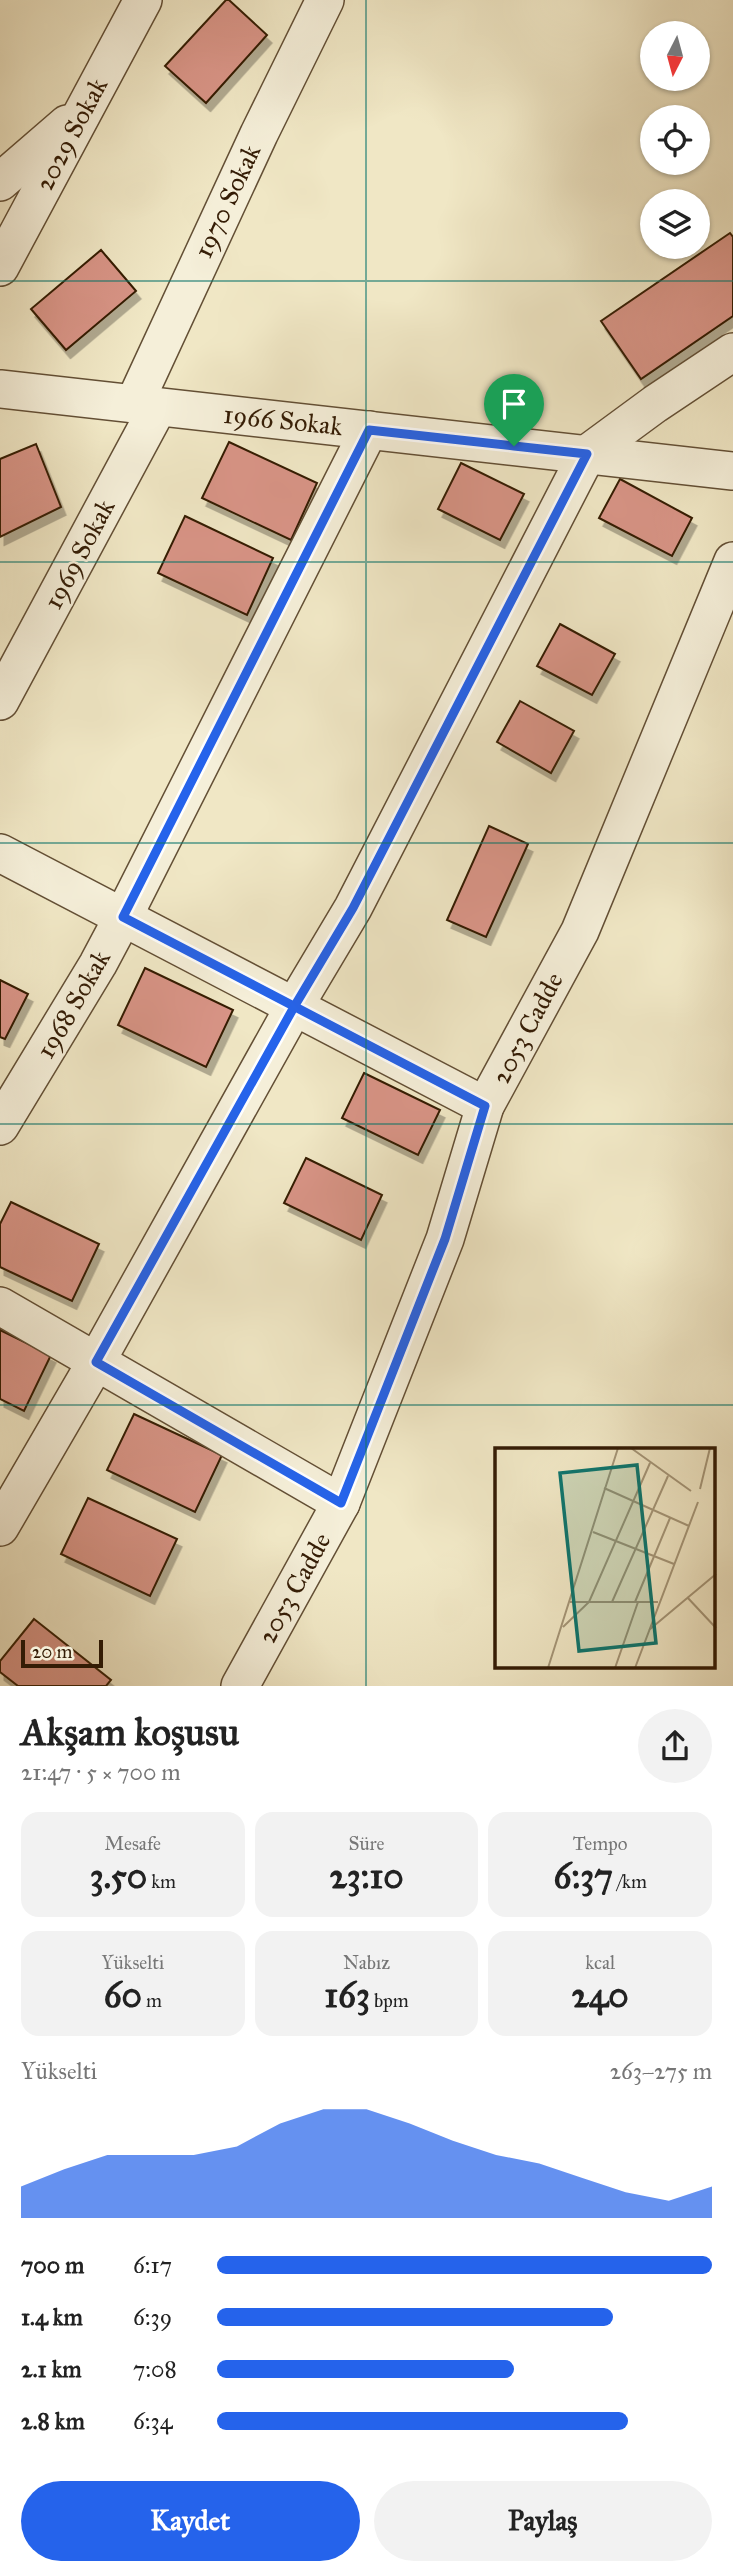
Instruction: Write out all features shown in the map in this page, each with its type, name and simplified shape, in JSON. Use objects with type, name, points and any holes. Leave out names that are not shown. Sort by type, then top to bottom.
[{"type":"street","name":"2029 Sokak","points":[[0,267],[142,0]]},
{"type":"street","name":"1970 Sokak","points":[[146,405],[259,134],[325,0]]},
{"type":"street","points":[[0,182],[86,107]]},
{"type":"street","points":[[0,1527],[96,1362],[294,1007],[353,908],[587,454],[654,404],[733,352]]},
{"type":"street","name":"1966 Sokak","points":[[0,389],[733,471]]},
{"type":"street","name":"1969 Sokak","points":[[0,701],[146,405]]},
{"type":"street","name":"1968 Sokak","points":[[0,1126],[98,964],[123,917],[369,430]]},
{"type":"street","name":"2053 Cadde","points":[[240,1686],[341,1503],[445,1239],[485,1106],[580,931],[733,561]]},
{"type":"street","points":[[0,853],[485,1106]]},
{"type":"street","points":[[0,1306],[341,1503]]},
{"type":"building","points":[[226,0],[267,35],[206,103],[165,66]]},
{"type":"building","points":[[730,233],[733,237],[733,316],[641,379],[601,321],[692,259],[710,259],[710,247]]},
{"type":"building","points":[[101,250],[136,291],[66,350],[31,309]]},
{"type":"building","points":[[229,442],[317,483],[291,540],[202,498]]},
{"type":"building","points":[[36,444],[61,507],[0,537],[0,459]]},
{"type":"building","points":[[461,463],[524,494],[500,540],[438,509]]},
{"type":"building","points":[[620,479],[692,518],[672,556],[599,518]]},
{"type":"building","points":[[185,516],[273,558],[247,615],[158,573]]},
{"type":"building","points":[[560,624],[615,654],[592,695],[537,666]]},
{"type":"building","points":[[520,701],[574,731],[551,773],[497,742]]},
{"type":"building","points":[[489,826],[528,844],[486,937],[447,920]]},
{"type":"building","points":[[145,968],[233,1010],[206,1067],[118,1025]]},
{"type":"building","points":[[0,980],[28,994],[5,1039],[0,1037]]},
{"type":"building","points":[[364,1073],[440,1110],[418,1155],[342,1118]]},
{"type":"building","points":[[306,1158],[382,1195],[361,1240],[284,1203]]},
{"type":"building","points":[[11,1202],[99,1244],[72,1301],[0,1267],[0,1224]]},
{"type":"building","points":[[0,1330],[51,1355],[24,1411],[0,1399]]},
{"type":"building","points":[[134,1414],[222,1455],[195,1512],[107,1470]]},
{"type":"building","points":[[88,1498],[177,1539],[150,1596],[61,1554]]},
{"type":"building","points":[[34,1619],[111,1680],[106,1686],[18,1686],[0,1672],[0,1661]]},
{"type":"route","points":[[514,446],[369,430],[123,917],[294,1007],[485,1106],[445,1239],[341,1503],[96,1362],[294,1007],[353,908],[587,454],[514,446]]}]
